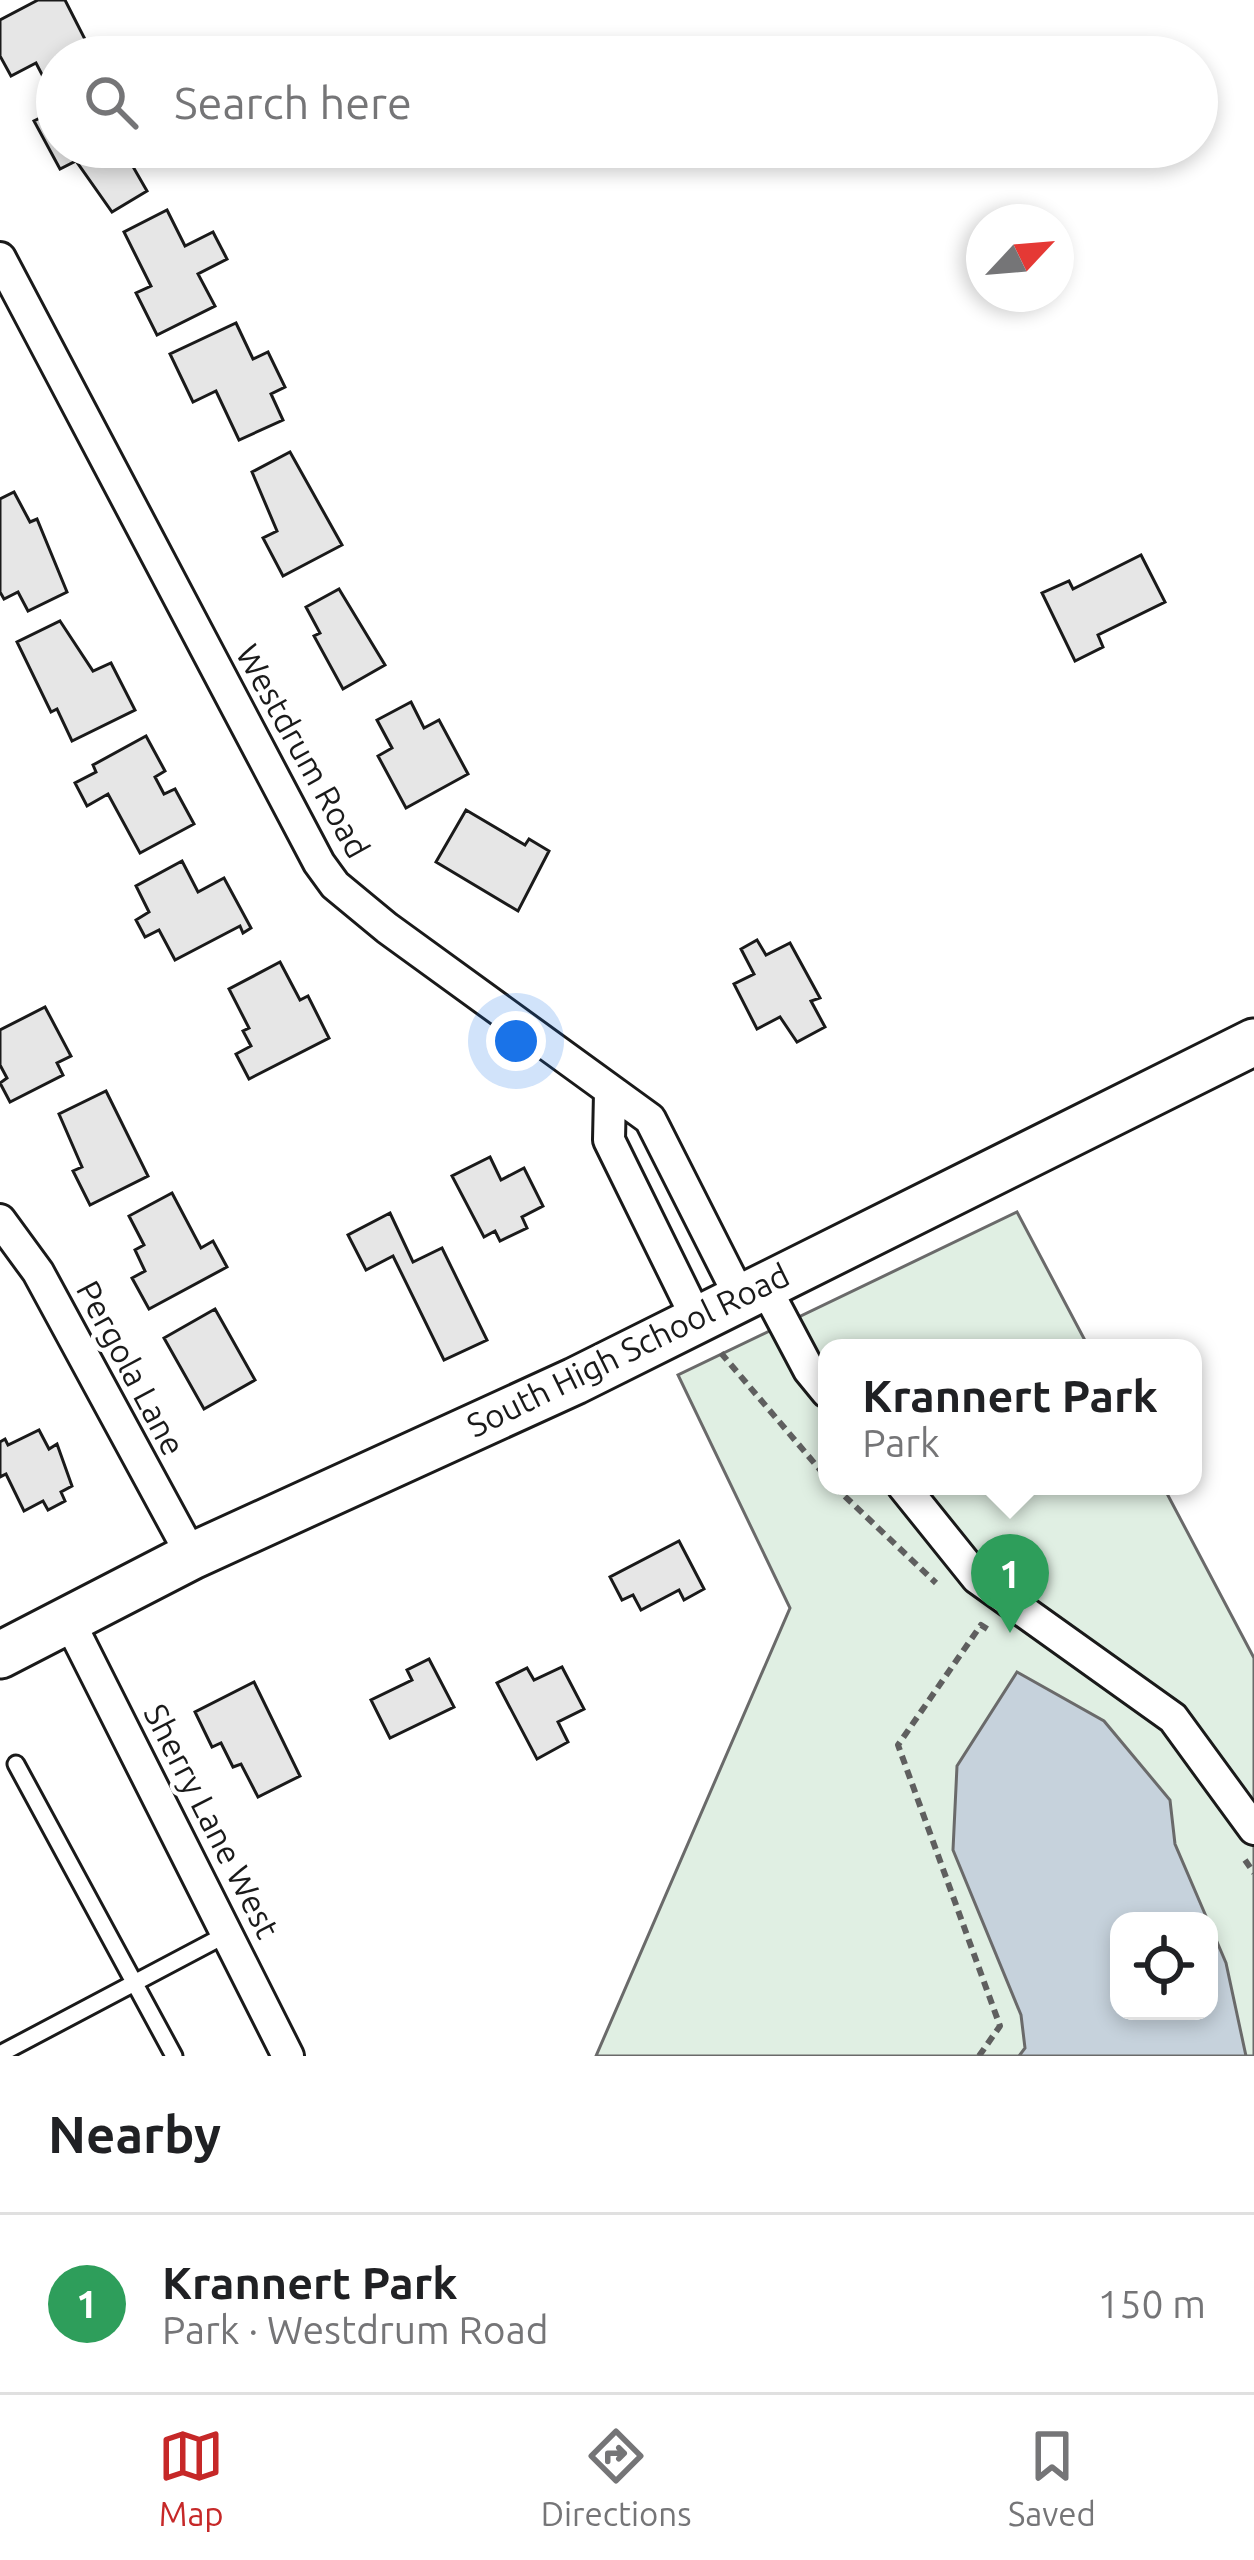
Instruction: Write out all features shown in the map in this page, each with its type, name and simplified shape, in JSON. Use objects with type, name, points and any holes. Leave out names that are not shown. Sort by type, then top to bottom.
[{"type":"street","name":"Westdrum Road","points":[[0,258],[327,874],[387,928],[650,1119],[752,1291]]},
{"type":"street","name":"South High School Road","points":[[0,1655],[192,1556],[706,1332],[752,1291],[1254,1042]]},
{"type":"street","points":[[610,1094],[609,1141],[706,1332]]},
{"type":"street","name":"Pergola Lane","points":[[0,1220],[38,1272],[192,1556]]},
{"type":"street","points":[[752,1291],[818,1380]]},
{"type":"street","points":[[910,1495],[977,1578],[1173,1718],[1248,1843]]},
{"type":"street","name":"Sherry Lane West","points":[[69,1621],[288,2056]]},
{"type":"lane","points":[[16,1764],[174,2056]]},
{"type":"lane","points":[[0,2054],[230,1933]]},
{"type":"path","points":[[706,1332],[818,1467]]},
{"type":"path","points":[[844,1495],[948,1594]]},
{"type":"path","points":[[964,1610],[1000,1637]]},
{"type":"path","points":[[979,2056],[1000,2026],[898,1745],[981,1625]]},
{"type":"path","points":[[1248,1843],[1254,1873]]},
{"type":"green space","points":[[1017,1212],[1084,1339],[818,1339],[818,1495],[1168,1495],[1254,1658],[1254,2056],[596,2056],[790,1608],[678,1375]]},
{"type":"shaded area","points":[[1017,1672],[1104,1721],[1170,1800],[1175,1844],[1204,1912],[1110,1912],[1110,2020],[1218,2020],[1218,1944],[1246,2056],[1019,2056],[1025,2048],[1021,2015],[953,1850],[957,1766]]},
{"type":"building","points":[[38,0],[65,0],[83,36],[36,36],[36,63],[11,76],[0,56],[0,20]]},
{"type":"building","points":[[81,168],[134,168],[147,191],[112,212]]},
{"type":"building","points":[[167,210],[185,246],[213,232],[227,259],[198,274],[215,306],[157,335],[136,293],[151,286],[124,232]]},
{"type":"building","points":[[236,323],[253,359],[268,352],[285,387],[271,394],[283,420],[239,440],[216,391],[193,402],[170,354]]},
{"type":"building","points":[[290,452],[342,545],[283,576],[263,538],[277,531],[252,472]]},
{"type":"building","points":[[14,492],[30,522],[37,519],[67,592],[28,611],[18,592],[4,599],[0,592],[0,499]]},
{"type":"building","points":[[1141,555],[1165,602],[1098,635],[1103,647],[1075,661],[1042,593],[1069,581],[1073,589]]},
{"type":"building","points":[[339,589],[385,665],[343,689],[314,636],[320,633],[306,607]]},
{"type":"building","points":[[60,621],[93,671],[111,663],[135,710],[72,741],[57,709],[51,712],[17,642]]},
{"type":"building","points":[[411,702],[424,728],[439,720],[468,774],[406,808],[378,756],[392,748],[377,720]]},
{"type":"building","points":[[146,736],[165,771],[155,777],[164,794],[175,789],[194,824],[140,853],[108,794],[87,806],[75,783],[96,772],[93,765]]},
{"type":"building","points":[[466,810],[525,845],[529,839],[549,851],[518,911],[436,862]]},
{"type":"building","points":[[182,861],[198,892],[224,878],[251,928],[243,933],[240,926],[175,960],[159,930],[145,937],[136,920],[149,912],[136,886]]},
{"type":"building","points":[[757,940],[766,955],[790,943],[820,998],[811,1001],[825,1027],[797,1042],[780,1017],[757,1029],[734,984],[754,974],[741,949]]},
{"type":"building","points":[[280,962],[300,1000],[308,996],[329,1038],[249,1079],[236,1054],[251,1046],[243,1031],[249,1028],[229,989]]},
{"type":"building","points":[[45,1007],[71,1056],[57,1063],[63,1075],[10,1102],[0,1083],[7,1078],[0,1065],[0,1030]]},
{"type":"building","points":[[106,1091],[148,1176],[90,1205],[73,1171],[82,1167],[59,1114]]},
{"type":"building","points":[[490,1157],[501,1180],[524,1168],[543,1206],[522,1217],[527,1228],[500,1241],[495,1231],[484,1237],[452,1176]]},
{"type":"building","points":[[172,1193],[201,1248],[213,1241],[227,1267],[149,1309],[132,1278],[145,1271],[135,1250],[144,1245],[129,1216]]},
{"type":"building","points":[[390,1213],[413,1262],[442,1248],[487,1340],[444,1360],[393,1256],[366,1270],[348,1235]]},
{"type":"building","points":[[215,1309],[255,1380],[204,1409],[164,1338]]},
{"type":"building","points":[[39,1430],[49,1449],[57,1444],[72,1486],[61,1492],[65,1501],[48,1510],[43,1501],[24,1511],[6,1474],[0,1477],[0,1442],[5,1439],[8,1445]]},
{"type":"building","points":[[679,1541],[704,1589],[684,1600],[679,1590],[641,1610],[633,1595],[622,1600],[610,1577]]},
{"type":"building","points":[[429,1659],[454,1707],[390,1738],[371,1700],[412,1680],[407,1670]]},
{"type":"building","points":[[562,1667],[584,1709],[558,1722],[568,1742],[537,1759],[497,1683],[527,1668],[534,1680]]},
{"type":"building","points":[[254,1682],[300,1776],[258,1797],[241,1764],[233,1767],[221,1743],[212,1747],[195,1712]]},
{"type":"place","name":"Krannert Park","points":[[1010,1633]]}]
